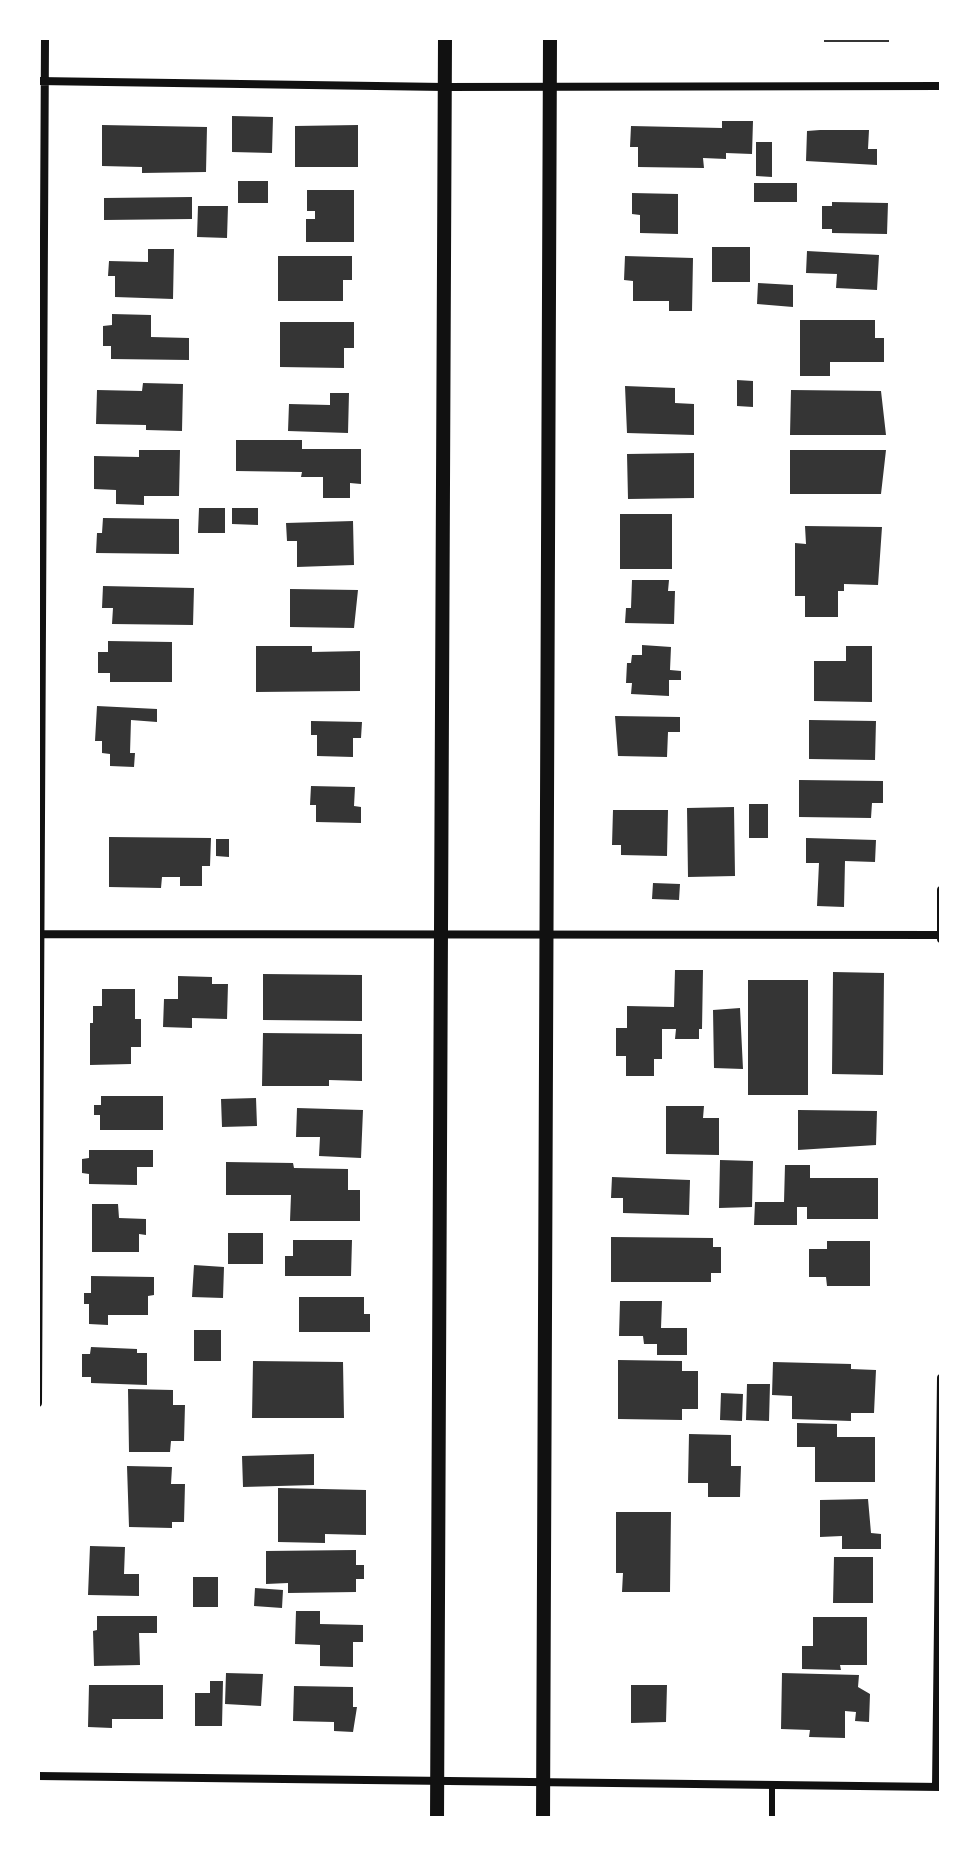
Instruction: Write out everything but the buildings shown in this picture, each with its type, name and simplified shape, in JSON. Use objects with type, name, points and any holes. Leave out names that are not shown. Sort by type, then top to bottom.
[{"type":"street","points":[[38,1403],[41,81],[45,38]]},
{"type":"street","points":[[437,1818],[445,38]]},
{"type":"street","points":[[543,1818],[544,932],[550,38]]},
{"type":"street","points":[[41,81],[444,87],[941,86]]},
{"type":"street","points":[[38,934],[544,932],[941,938],[941,890]]},
{"type":"street","points":[[38,1776],[938,1787],[941,1378]]},
{"type":"lane","points":[[772,1785],[772,1818]]}]
